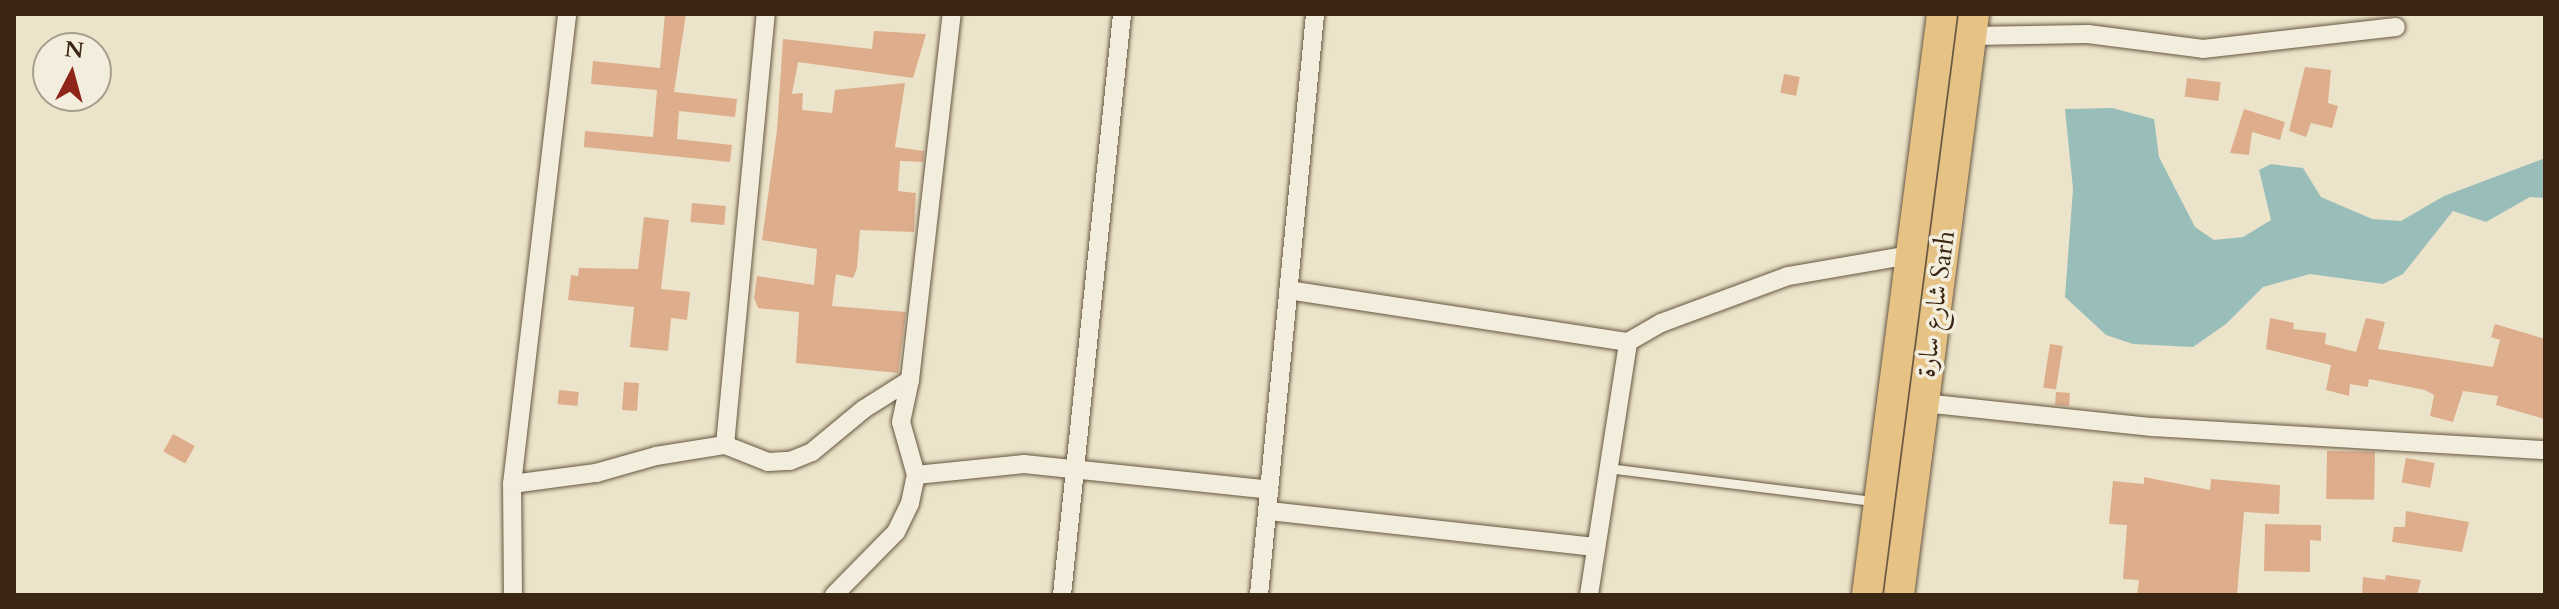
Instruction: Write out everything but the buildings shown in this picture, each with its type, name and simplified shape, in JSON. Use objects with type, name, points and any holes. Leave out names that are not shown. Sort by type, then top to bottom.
[{"type":"highway","name":"شارع سارة Sarh","points":[[1867,595],[1942,14]]},
{"type":"highway","name":"شارع سارة Sarh","points":[[1899,595],[1973,25]]},
{"type":"street","points":[[513,595],[512,484],[567,14]]},
{"type":"street","points":[[725,445],[766,14]]},
{"type":"street","points":[[834,595],[896,532],[916,475],[901,422],[910,380],[952,14]]},
{"type":"street","points":[[1062,595],[1122,14]]},
{"type":"street","points":[[1259,595],[1315,14]]},
{"type":"street","points":[[1973,25],[2088,34],[2203,49],[2396,27]]},
{"type":"street","points":[[1288,290],[1628,342],[1675,318],[1788,276],[1909,255]]},
{"type":"street","points":[[1589,595],[1628,342]]},
{"type":"street","points":[[512,484],[596,473],[656,456],[725,445],[768,462],[790,461],[812,452],[864,409],[910,380]]},
{"type":"street","points":[[1923,403],[2153,427],[2545,450]]},
{"type":"street","points":[[916,475],[979,465],[1075,470],[1270,490]]},
{"type":"street","points":[[1269,511],[1595,547]]},
{"type":"lane","points":[[1608,468],[1879,502]]},
{"type":"water","points":[[2112,108],[2154,119],[2159,157],[2195,227],[2214,240],[2243,237],[2271,220],[2259,170],[2271,164],[2303,168],[2321,197],[2372,219],[2401,221],[2444,196],[2545,158],[2545,198],[2530,197],[2486,222],[2453,211],[2403,274],[2383,284],[2310,274],[2263,287],[2226,324],[2193,347],[2133,344],[2106,335],[2065,297],[2073,189],[2065,109]]}]
